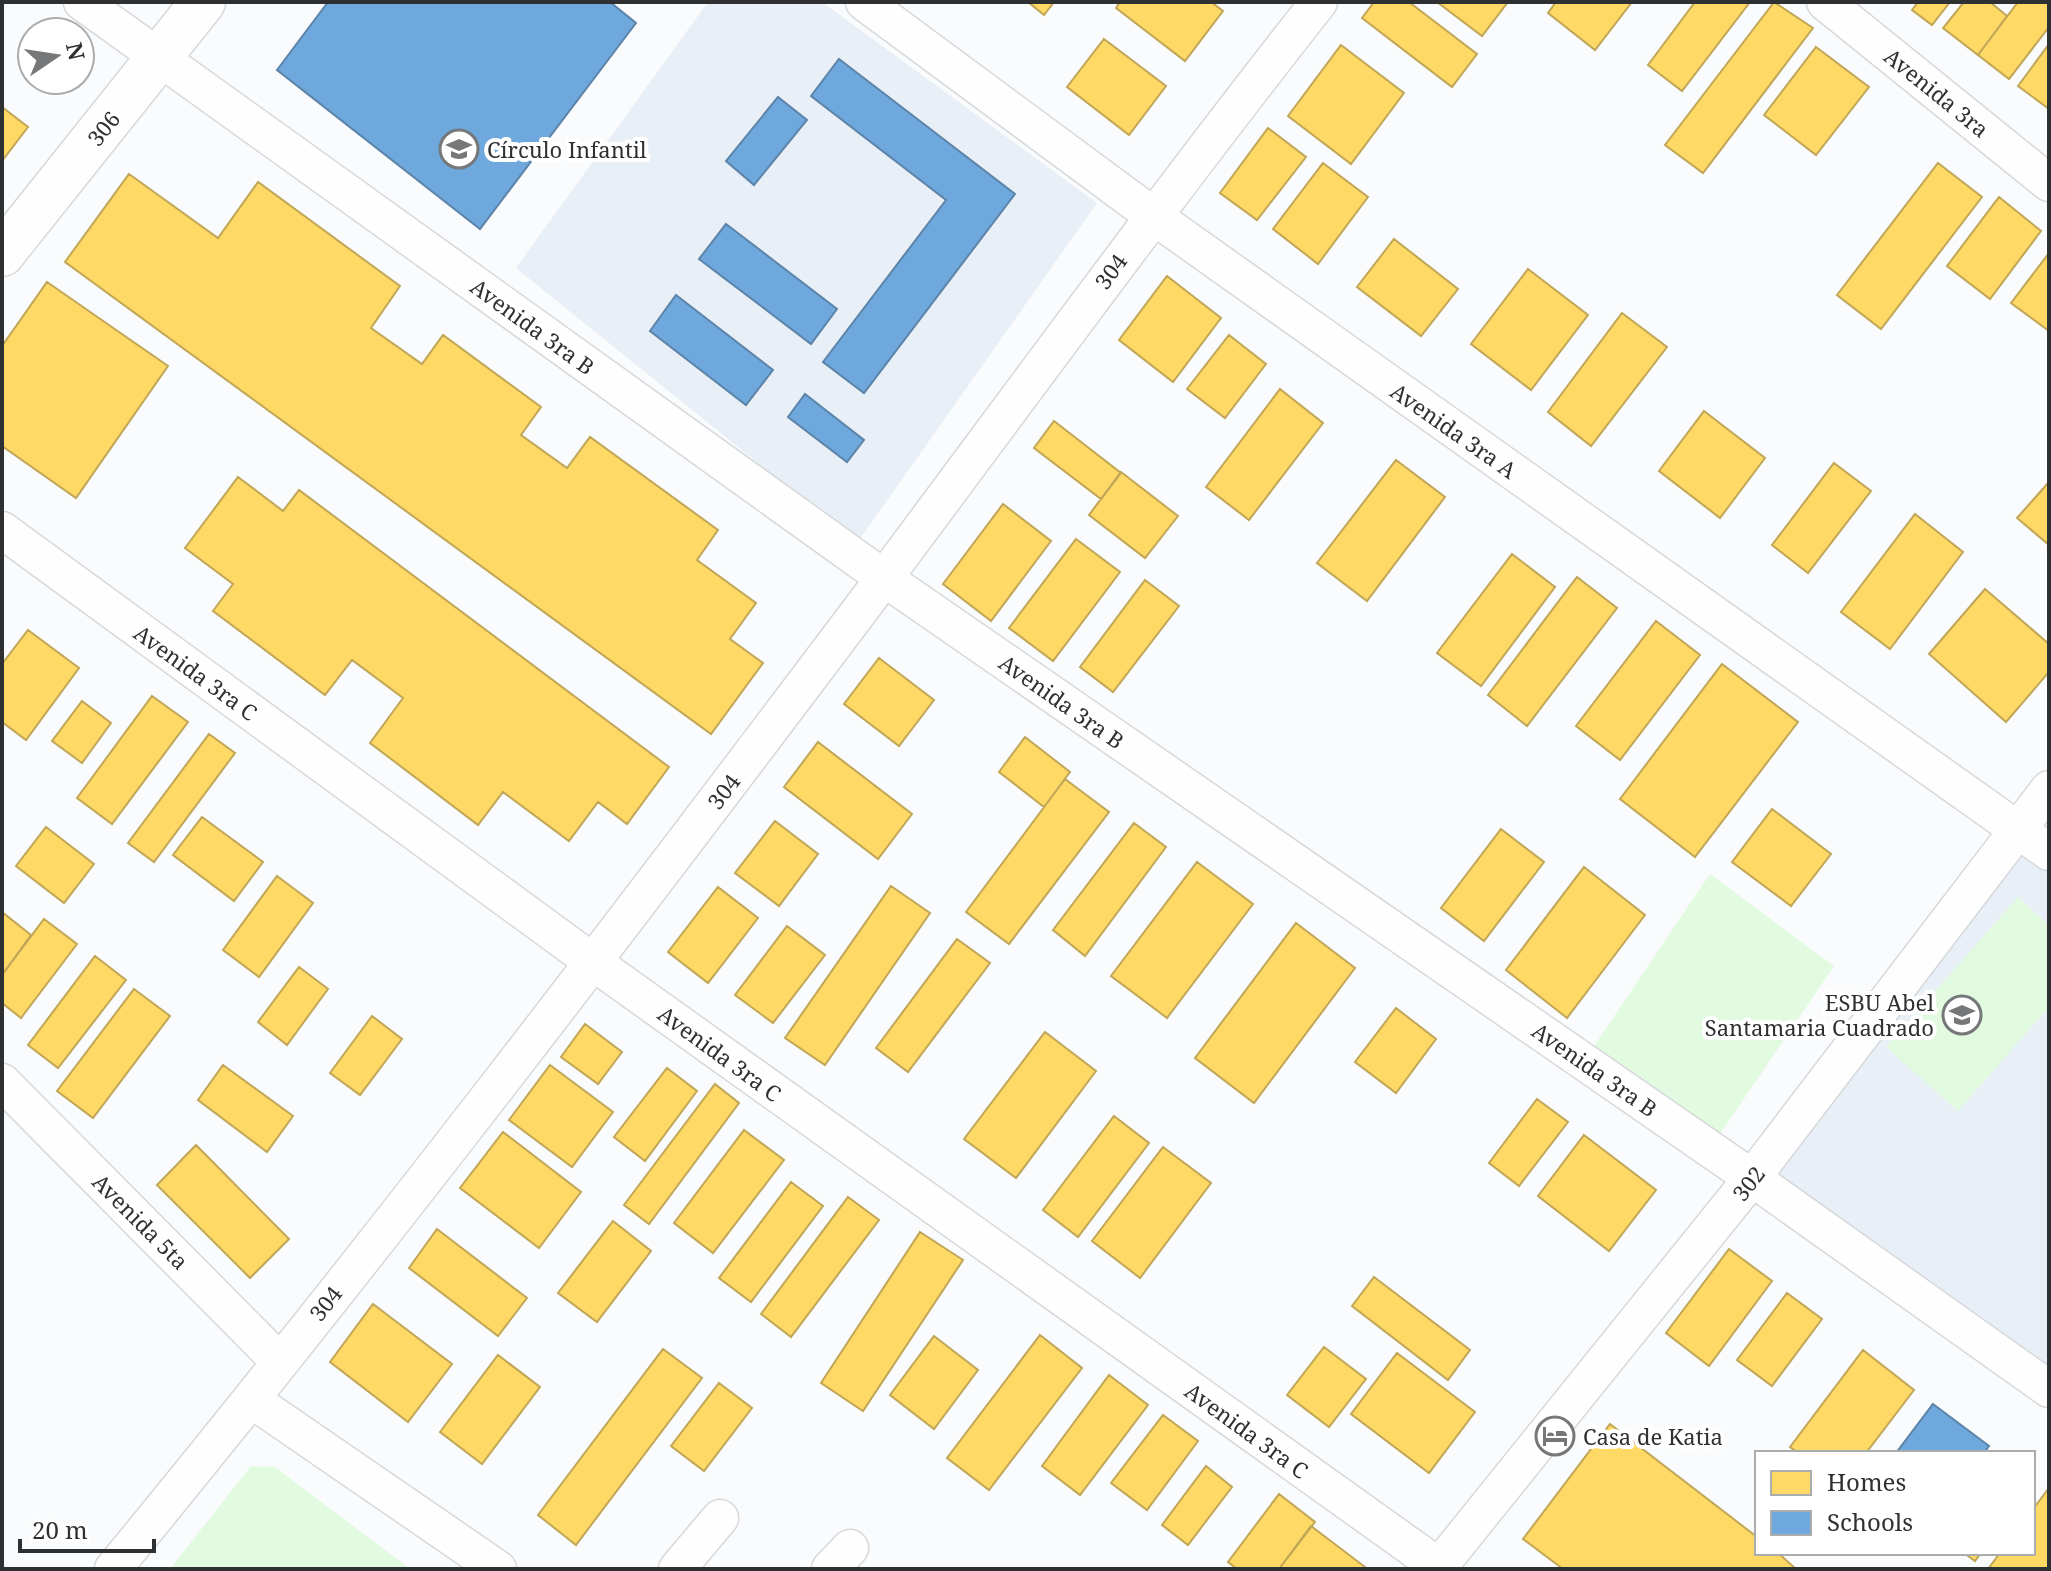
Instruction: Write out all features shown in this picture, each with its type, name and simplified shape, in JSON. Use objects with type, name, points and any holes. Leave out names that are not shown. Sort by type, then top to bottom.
[{"type":"street","name":"Avenida 3ra B","points":[[82,2],[884,578],[1752,1178],[2049,1389]]},
{"type":"street","name":"306","points":[[2,254],[203,2]]},
{"type":"street","name":"Avenida 3ra A","points":[[864,2],[1152,215],[2049,852]]},
{"type":"street","name":"304","points":[[113,1569],[252,1400],[279,1361],[593,962],[884,578],[1152,215],[1319,2]]},
{"type":"street","name":"Avenida 3ra","points":[[1825,2],[2049,183]]},
{"type":"street","name":"Avenida 3ra C","points":[[2,530],[593,962],[1439,1568]]},
{"type":"street","name":"302","points":[[1439,1568],[1752,1178],[2049,789]]},
{"type":"street","name":"Avenida 5ta","points":[[2,1082],[279,1361]]},
{"type":"street","points":[[252,1400],[498,1569]]},
{"type":"street","points":[[677,1569],[720,1518]]},
{"type":"shaded area","points":[[708,2],[822,2],[1097,203],[857,543],[516,268]]},
{"type":"shaded area","name":"ESBU Abel Santamaria Cuadrado","points":[[2016,829],[2049,852],[2049,1389],[1752,1178]]},
{"type":"green space","points":[[1710,874],[1834,966],[1716,1140],[1590,1052]]},
{"type":"green space","points":[[2018,897],[2049,925],[2049,1007],[1958,1111],[1886,1047]]},
{"type":"green space","points":[[251,1466],[275,1467],[410,1569],[170,1569]]},
{"type":"building: Homes","points":[[1028,2],[1054,2],[1044,15]]},
{"type":"building: Homes","points":[[1120,2],[1211,2],[1223,11],[1185,61],[1116,8]]},
{"type":"building: Homes","points":[[1374,2],[1409,2],[1477,54],[1452,87],[1362,18]]},
{"type":"building: Homes","points":[[1437,2],[1508,2],[1482,36]]},
{"type":"building: Homes","points":[[1556,2],[1632,2],[1595,50],[1548,13]]},
{"type":"building: Homes","points":[[1695,2],[1750,2],[1682,91],[1648,65]]},
{"type":"building: Homes","points":[[1774,2],[1813,28],[1703,173],[1665,145]]},
{"type":"building: Homes","points":[[1918,2],[1950,2],[1932,25],[1912,10]]},
{"type":"building: Homes","points":[[1964,2],[1990,2],[2007,16],[1978,55],[1943,28]]},
{"type":"building: Homes","points":[[2018,2],[2049,2],[2049,27],[2009,79],[1978,55]]},
{"type":"building: Homes","points":[[1104,39],[1166,86],[1129,135],[1067,87]]},
{"type":"building: Homes","points":[[2049,44],[2049,109],[2018,86]]},
{"type":"building: Homes","points":[[1341,45],[1404,93],[1351,164],[1288,116]]},
{"type":"building: Homes","points":[[1816,47],[1869,87],[1816,155],[1764,115]]},
{"type":"building: Homes","points":[[2,107],[28,127],[2,161]]},
{"type":"building: Homes","points":[[1268,128],[1306,157],[1257,220],[1220,193]]},
{"type":"building: Homes","points":[[1323,163],[1368,197],[1318,264],[1273,229]]},
{"type":"building: Homes","points":[[1938,163],[1982,197],[1881,329],[1837,295]]},
{"type":"building: Homes","points":[[129,174],[218,238],[258,182],[400,286],[371,328],[422,364],[443,335],[541,407],[521,435],[567,468],[590,437],[718,530],[697,560],[756,603],[730,639],[763,663],[711,734],[65,262]]},
{"type":"building: Homes","points":[[1999,197],[2041,231],[1990,299],[1947,266]]},
{"type":"building: Homes","points":[[1394,239],[1458,289],[1421,336],[1357,287]]},
{"type":"building: Homes","points":[[2049,253],[2049,331],[2011,303]]},
{"type":"building: Homes","points":[[1528,269],[1588,315],[1531,390],[1471,344]]},
{"type":"building: Homes","points":[[1167,276],[1221,318],[1173,382],[1119,340]]},
{"type":"building: Homes","points":[[47,282],[168,366],[76,498],[2,446],[2,346]]},
{"type":"building: Homes","points":[[1622,313],[1667,347],[1591,446],[1548,412]]},
{"type":"building: Homes","points":[[1229,335],[1266,364],[1225,418],[1187,389]]},
{"type":"building: Homes","points":[[1280,389],[1323,423],[1249,520],[1206,487]]},
{"type":"building: Homes","points":[[1704,411],[1765,458],[1720,518],[1659,471]]},
{"type":"building: Homes","points":[[1054,421],[1121,473],[1101,499],[1034,448]]},
{"type":"building: Homes","points":[[1396,460],[1445,497],[1367,601],[1317,563]]},
{"type":"building: Homes","points":[[1834,463],[1871,491],[1808,573],[1772,545]]},
{"type":"building: Homes","points":[[1121,472],[1178,516],[1145,558],[1089,515]]},
{"type":"building: Homes","points":[[238,477],[283,511],[299,490],[669,767],[627,824],[598,802],[569,841],[503,792],[478,825],[370,743],[403,698],[352,660],[325,695],[213,611],[233,584],[185,548]]},
{"type":"building: Homes","points":[[2049,482],[2049,545],[2017,518]]},
{"type":"building: Homes","points":[[1003,504],[1051,541],[991,621],[943,584]]},
{"type":"building: Homes","points":[[1915,514],[1963,552],[1890,649],[1841,612]]},
{"type":"building: Homes","points":[[1076,539],[1120,572],[1053,661],[1009,628]]},
{"type":"building: Homes","points":[[1512,554],[1555,587],[1481,686],[1437,653]]},
{"type":"building: Homes","points":[[1577,577],[1617,608],[1527,726],[1488,695]]},
{"type":"building: Homes","points":[[1145,580],[1179,606],[1113,692],[1080,667]]},
{"type":"building: Homes","points":[[1985,589],[2049,644],[2049,672],[2006,722],[1929,654]]},
{"type":"building: Homes","points":[[1656,621],[1700,655],[1620,760],[1576,726]]},
{"type":"building: Homes","points":[[28,630],[79,668],[26,740],[2,722],[2,664]]},
{"type":"building: Homes","points":[[879,658],[934,700],[899,746],[844,704]]},
{"type":"building: Homes","points":[[1722,664],[1798,722],[1695,857],[1620,799]]},
{"type":"building: Homes","points":[[152,696],[188,722],[112,824],[77,798]]},
{"type":"building: Homes","points":[[82,701],[111,723],[82,763],[52,741]]},
{"type":"building: Homes","points":[[209,734],[235,753],[154,862],[128,843]]},
{"type":"building: Homes","points":[[1025,737],[1070,772],[1044,807],[999,772]]},
{"type":"building: Homes","points":[[818,742],[912,814],[878,859],[784,787]]},
{"type":"building: Homes","points":[[1065,779],[1109,812],[1009,944],[966,912]]},
{"type":"building: Homes","points":[[1772,809],[1831,854],[1791,906],[1732,862]]},
{"type":"building: Homes","points":[[202,817],[263,862],[234,901],[173,855]]},
{"type":"building: Homes","points":[[775,821],[818,854],[779,906],[735,873]]},
{"type":"building: Homes","points":[[1134,823],[1166,847],[1085,956],[1053,930]]},
{"type":"building: Homes","points":[[46,827],[94,864],[64,903],[16,866]]},
{"type":"building: Homes","points":[[1501,829],[1544,862],[1484,941],[1441,908]]},
{"type":"building: Homes","points":[[1197,862],[1253,904],[1167,1018],[1111,976]]},
{"type":"building: Homes","points":[[1584,867],[1645,915],[1567,1018],[1506,970]]},
{"type":"building: Homes","points":[[277,876],[313,903],[259,977],[223,950]]},
{"type":"building: Homes","points":[[891,886],[930,913],[825,1065],[785,1038]]},
{"type":"building: Homes","points":[[718,887],[758,918],[708,983],[668,952]]},
{"type":"building: Homes","points":[[2,912],[31,935],[2,975]]},
{"type":"building: Homes","points":[[44,919],[77,944],[21,1018],[2,1003],[2,975]]},
{"type":"building: Homes","points":[[1296,923],[1355,968],[1254,1103],[1195,1058]]},
{"type":"building: Homes","points":[[787,926],[825,955],[773,1023],[735,995]]},
{"type":"building: Homes","points":[[957,939],[990,963],[908,1072],[876,1048]]},
{"type":"building: Homes","points":[[95,956],[126,980],[58,1068],[28,1045]]},
{"type":"building: Homes","points":[[299,967],[328,989],[287,1045],[258,1022]]},
{"type":"building: Homes","points":[[134,989],[170,1016],[93,1118],[57,1091]]},
{"type":"building: Homes","points":[[1396,1008],[1436,1039],[1396,1093],[1355,1062]]},
{"type":"building: Homes","points":[[372,1016],[402,1039],[360,1095],[330,1073]]},
{"type":"building: Homes","points":[[585,1024],[622,1052],[598,1084],[561,1057]]},
{"type":"building: Homes","points":[[1045,1032],[1096,1071],[1016,1178],[964,1139]]},
{"type":"building: Homes","points":[[223,1065],[293,1116],[267,1152],[198,1100]]},
{"type":"building: Homes","points":[[550,1065],[613,1112],[572,1167],[509,1120]]},
{"type":"building: Homes","points":[[667,1068],[697,1091],[645,1161],[614,1137]]},
{"type":"building: Homes","points":[[715,1084],[739,1103],[649,1224],[624,1205]]},
{"type":"building: Homes","points":[[1537,1099],[1568,1122],[1519,1186],[1489,1163]]},
{"type":"building: Homes","points":[[1114,1116],[1149,1143],[1078,1237],[1043,1210]]},
{"type":"building: Homes","points":[[744,1130],[784,1160],[713,1253],[674,1223]]},
{"type":"building: Homes","points":[[503,1132],[581,1192],[539,1248],[460,1188]]},
{"type":"building: Homes","points":[[1584,1135],[1656,1190],[1609,1251],[1538,1196]]},
{"type":"building: Homes","points":[[196,1145],[289,1239],[250,1278],[157,1185]]},
{"type":"building: Homes","points":[[1163,1147],[1211,1183],[1140,1278],[1092,1241]]},
{"type":"building: Homes","points":[[791,1182],[823,1206],[751,1302],[719,1278]]},
{"type":"building: Homes","points":[[848,1197],[879,1220],[791,1337],[761,1314]]},
{"type":"building: Homes","points":[[613,1221],[651,1251],[597,1322],[558,1293]]},
{"type":"building: Homes","points":[[437,1229],[527,1298],[498,1336],[409,1268]]},
{"type":"building: Homes","points":[[920,1232],[963,1260],[863,1411],[821,1383]]},
{"type":"building: Homes","points":[[1729,1249],[1772,1281],[1709,1366],[1666,1333]]},
{"type":"building: Homes","points":[[1374,1277],[1470,1350],[1448,1380],[1352,1306]]},
{"type":"building: Homes","points":[[1787,1293],[1822,1319],[1772,1386],[1737,1360]]},
{"type":"building: Homes","points":[[373,1304],[452,1364],[408,1422],[330,1362]]},
{"type":"building: Homes","points":[[1040,1335],[1082,1368],[989,1490],[947,1458]]},
{"type":"building: Homes","points":[[934,1336],[978,1370],[934,1429],[890,1395]]},
{"type":"building: Homes","points":[[1324,1347],[1366,1379],[1329,1427],[1287,1395]]},
{"type":"building: Homes","points":[[663,1349],[702,1378],[576,1545],[538,1515]]},
{"type":"building: Homes","points":[[1863,1350],[1914,1390],[1868,1451],[1795,1451],[1790,1447]]},
{"type":"building: Homes","points":[[1397,1353],[1475,1412],[1429,1473],[1351,1414]]},
{"type":"building: Homes","points":[[498,1355],[540,1387],[482,1464],[440,1432]]},
{"type":"building: Homes","points":[[1109,1375],[1148,1405],[1080,1495],[1042,1466]]},
{"type":"building: Homes","points":[[719,1383],[752,1408],[704,1471],[671,1446]]},
{"type":"building: Homes","points":[[1163,1415],[1198,1441],[1147,1510],[1111,1483]]},
{"type":"building: Homes","points":[[1610,1424],[1755,1535],[1755,1555],[1780,1555],[1796,1569],[1563,1569],[1523,1539]]},
{"type":"building: Homes","points":[[1206,1466],[1232,1487],[1188,1545],[1162,1525]]},
{"type":"building: Homes","points":[[2049,1488],[2049,1569],[1988,1569],[1998,1555],[2035,1555],[2035,1506]]},
{"type":"building: Homes","points":[[1279,1494],[1315,1522],[1279,1569],[1237,1569],[1228,1562]]},
{"type":"building: Homes","points":[[1311,1526],[1365,1567],[1279,1569]]},
{"type":"building: Schools","name":"Círculo Infantil","points":[[328,2],[610,2],[636,23],[480,229],[277,70]]},
{"type":"building: Schools","points":[[839,59],[1015,194],[864,393],[823,362],[946,200],[811,96]]},
{"type":"building: Schools","points":[[778,97],[807,120],[754,185],[726,161]]},
{"type":"building: Schools","points":[[726,224],[837,309],[811,344],[699,259]]},
{"type":"building: Schools","points":[[676,295],[773,370],[746,405],[650,331]]},
{"type":"building: Schools","points":[[805,394],[864,440],[847,462],[788,417]]},
{"type":"building: Schools","points":[[1933,1404],[1989,1446],[1985,1451],[1898,1451]]},
{"type":"place","name":"Círculo Infantil","points":[[459,149]]},
{"type":"place","name":"ESBU Abel Santamaria Cuadrado","points":[[1962,1015]]},
{"type":"place","name":"Casa de Katia","points":[[1555,1436]]}]
